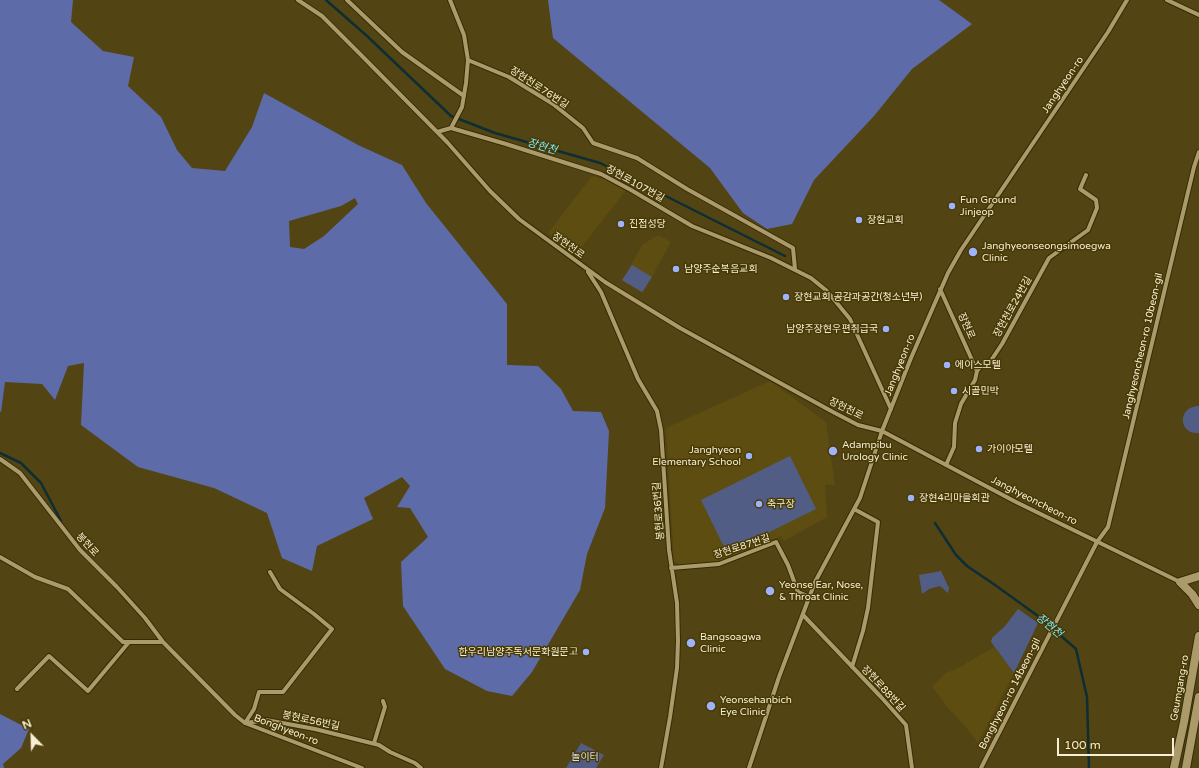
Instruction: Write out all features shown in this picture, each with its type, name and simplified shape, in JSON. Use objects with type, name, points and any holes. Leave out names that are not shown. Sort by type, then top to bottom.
[{"type":"main road","points":[[1199,576],[1180,582],[1192,594],[1199,606]]},
{"type":"main road","name":"Geumgang-ro","points":[[1174,768],[1184,722],[1199,636]]},
{"type":"main road","name":"Geumgang-ro","points":[[1186,768],[1199,697]]},
{"type":"street","name":"장현천로","points":[[298,0],[327,21],[437,132],[490,190],[519,219],[586,269],[680,328],[833,412],[858,425],[882,431]]},
{"type":"street","points":[[347,0],[402,52],[464,96]]},
{"type":"street","points":[[437,132],[452,126],[462,107],[468,60],[464,35],[450,0]]},
{"type":"street","name":"Janghyeon-ro","points":[[749,768],[780,677],[815,582],[860,498],[882,431],[910,358],[940,289],[961,250],[1104,39],[1127,0]]},
{"type":"street","points":[[1167,0],[1199,15]]},
{"type":"street","name":"장현천로76번길","points":[[468,60],[509,77],[553,104],[583,128],[593,143]]},
{"type":"street","name":"장현로107번길","points":[[452,126],[601,174],[692,226],[795,269],[811,278],[827,291],[850,319],[891,409]]},
{"type":"street","name":"장현로107번길","points":[[593,143],[637,158],[687,189],[793,248],[795,269]]},
{"type":"street","name":"Janghyeoncheon-ro 10beon-gil","points":[[1097,542],[1108,527],[1199,152]]},
{"type":"street","name":"장현천로24번길","points":[[946,465],[954,447],[955,423],[959,410],[977,371],[983,364],[990,362],[1002,344],[1049,258],[1088,230],[1096,208],[1096,200],[1080,189],[1086,175]]},
{"type":"street","name":"봉현로36번길","points":[[586,269],[599,290],[638,379],[657,411],[661,430],[671,568],[677,603],[677,661],[670,717],[661,768]]},
{"type":"street","points":[[599,290],[605,282]]},
{"type":"street","name":"장현로","points":[[940,289],[977,371]]},
{"type":"street","name":"Janghyeoncheon-ro","points":[[882,431],[1016,502],[1180,582]]},
{"type":"street","name":"봉현로","points":[[0,460],[20,473],[80,550],[145,618],[163,642]]},
{"type":"street","name":"장현로88번길","points":[[852,668],[868,608],[878,522],[854,509]]},
{"type":"street","name":"장현로87번길","points":[[671,568],[719,564],[776,542],[788,566],[798,592],[810,596]]},
{"type":"street","name":"Bonghyeon-ro 14beon-gil","points":[[981,768],[1097,542]]},
{"type":"street","points":[[0,557],[35,577],[68,589],[123,642],[163,642]]},
{"type":"street","points":[[245,723],[254,709],[259,692],[283,692],[332,629],[314,614],[280,590],[270,572]]},
{"type":"street","name":"장현로88번길","points":[[803,615],[852,668],[882,697],[906,725],[912,768]]},
{"type":"street","points":[[17,689],[49,656],[88,691],[130,642]]},
{"type":"street","name":"Bonghyeon-ro","points":[[163,642],[235,715],[245,723],[362,768]]},
{"type":"street","points":[[374,743],[385,707],[384,701]]},
{"type":"street","name":"봉현로56번길","points":[[245,723],[266,720],[315,729],[374,743],[415,763],[421,768]]},
{"type":"shaded area","points":[[0,0],[73,0],[71,22],[103,51],[134,57],[128,86],[161,117],[177,150],[192,168],[225,171],[252,127],[264,93],[358,145],[402,165],[426,203],[507,304],[507,365],[538,366],[561,389],[573,411],[601,412],[609,431],[605,508],[587,554],[580,590],[532,672],[512,696],[487,691],[445,669],[403,606],[401,562],[428,537],[410,508],[397,507],[410,486],[402,477],[364,498],[373,519],[317,546],[312,571],[282,558],[267,513],[214,488],[138,467],[81,425],[84,363],[68,366],[55,400],[42,384],[5,382],[1,412]],"holes":[[[355,198],[358,204],[324,236],[304,249],[290,247],[289,221],[341,206]]]},
{"type":"shaded area","points":[[548,0],[939,0],[972,24],[912,69],[874,116],[814,180],[792,224],[767,229],[743,213],[710,168],[553,38]]},
{"type":"shaded area","points":[[592,176],[610,181],[626,190],[577,253],[548,233]]},
{"type":"shaded area","points":[[658,235],[671,242],[643,293],[622,281],[642,245]]},
{"type":"shaded area","name":"Janghyeon Elementary School","points":[[770,381],[826,422],[835,485],[825,485],[827,517],[784,541],[781,536],[718,562],[682,566],[674,561],[666,428]]},
{"type":"shaded area","points":[[994,647],[1014,673],[978,743],[966,727],[948,708],[932,686],[946,673],[958,668]]},
{"type":"shaded area","points":[[0,714],[29,729],[21,748],[3,764],[4,768],[0,768]]},
{"type":"green space","points":[[632,265],[652,277],[642,292],[622,280]]},
{"type":"green space","points":[[1199,406],[1199,433],[1187,430],[1183,420],[1187,410],[1192,407]]},
{"type":"green space","name":"축구장","points":[[790,456],[816,509],[727,553],[701,500]]},
{"type":"green space","points":[[941,571],[949,588],[948,593],[940,586],[929,589],[922,594],[919,575]]},
{"type":"green space","points":[[1018,609],[1038,623],[1014,673],[991,642],[992,638],[1005,626]]},
{"type":"green space","name":"놀이터","points":[[581,743],[604,755],[596,768],[566,768]]},
{"type":"waterway","name":"장현천","points":[[326,0],[367,36],[451,116],[495,133],[600,163],[785,256]]},
{"type":"waterway","points":[[0,453],[21,463],[41,483],[61,521]]},
{"type":"waterway","name":"장현천","points":[[935,523],[956,555],[967,566],[1038,616],[1076,649],[1087,697],[1089,768]]},
{"type":"place","name":"Fun Ground Jinjeop","points":[[952,206]]},
{"type":"place","name":"장현교회","points":[[859,220]]},
{"type":"place","name":"진접성당","points":[[621,224]]},
{"type":"place","name":"Janghyeonseongsimoegwa Clinic","points":[[973,252]]},
{"type":"place","name":"남양주순복음교회","points":[[676,269]]},
{"type":"place","name":"장현교회 공감과공간(청소년부)","points":[[786,297]]},
{"type":"place","name":"남양주장현우편취급국","points":[[886,329]]},
{"type":"place","name":"에이스모텔","points":[[947,365]]},
{"type":"place","name":"시골민박","points":[[954,391]]},
{"type":"place","name":"가이아모텔","points":[[979,449]]},
{"type":"place","name":"Adampibu Urology Clinic","points":[[833,451]]},
{"type":"place","name":"Janghyeon Elementary School","points":[[749,456]]},
{"type":"place","name":"장현4리마을회관","points":[[911,498]]},
{"type":"place","name":"축구장","points":[[759,504]]},
{"type":"place","name":"Yeonse Ear, Nose, & Throat Clinic","points":[[770,591]]},
{"type":"place","name":"Bangsoagwa Clinic","points":[[691,643]]},
{"type":"place","name":"한우리남양주독서문화원문고","points":[[586,652]]},
{"type":"place","name":"Yeonsehanbich Eye Clinic","points":[[711,706]]}]
